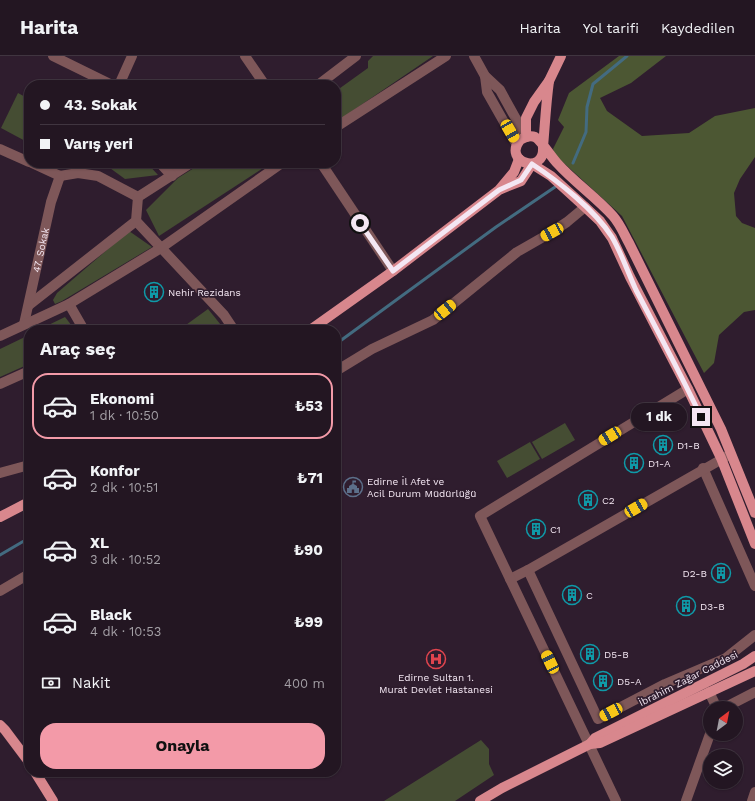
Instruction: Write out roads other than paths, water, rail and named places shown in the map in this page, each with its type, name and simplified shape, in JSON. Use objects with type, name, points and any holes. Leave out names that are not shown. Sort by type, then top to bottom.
[{"type":"main road","points":[[526,137],[526,118],[534,102],[549,81],[561,56]]},
{"type":"main road","points":[[499,190],[521,180],[532,164],[541,158],[544,151],[545,106],[549,81]]},
{"type":"main road","points":[[755,513],[721,429],[629,243],[614,218],[586,189],[558,165],[539,140],[536,138],[526,137],[520,140],[517,145],[516,153],[519,159],[525,163],[532,164],[551,176],[600,221],[612,238],[721,458],[755,544]]},
{"type":"main road","points":[[317,325],[393,271],[499,190],[514,172],[519,159]]},
{"type":"main road","points":[[0,517],[24,505]]},
{"type":"main road","name":"İbrahim Zağar Caddesi","points":[[590,744],[595,738],[755,656]]},
{"type":"main road","name":"İbrahim Zağar Caddesi","points":[[480,801],[502,788],[590,744],[600,743],[755,671]]},
{"type":"main road","points":[[0,725],[24,755]]},
{"type":"main road","points":[[38,777],[53,801]]},
{"type":"street","points":[[54,56],[102,80]]},
{"type":"street","points":[[121,80],[132,56]]},
{"type":"street","points":[[245,56],[262,80]]},
{"type":"street","points":[[325,80],[356,56]]},
{"type":"street","points":[[341,124],[446,56]]},
{"type":"street","points":[[474,56],[485,76],[500,90],[526,137]]},
{"type":"street","points":[[485,76],[487,92],[517,145]]},
{"type":"street","points":[[0,149],[24,160]]},
{"type":"street","points":[[43,168],[60,176],[78,173],[98,176],[138,197]]},
{"type":"street","points":[[78,173],[80,168]]},
{"type":"street","points":[[165,168],[172,176]]},
{"type":"street","points":[[138,197],[184,168]]},
{"type":"street","points":[[0,336],[69,304],[161,248],[275,168]]},
{"type":"street","points":[[324,168],[393,271]]},
{"type":"street","name":"47. Sokak","points":[[24,324],[51,202],[60,176]]},
{"type":"street","points":[[29,305],[136,222],[138,197]]},
{"type":"street","points":[[341,368],[372,349],[433,320],[517,252],[557,229],[585,207]]},
{"type":"street","points":[[136,222],[224,315],[231,325]]},
{"type":"street","points":[[69,304],[81,325]]},
{"type":"street","points":[[0,384],[24,373]]},
{"type":"street","points":[[616,801],[480,516],[688,389]]},
{"type":"street","points":[[510,579],[703,468],[732,453]]},
{"type":"street","points":[[0,473],[24,466]]},
{"type":"street","points":[[703,468],[755,586]]},
{"type":"street","points":[[528,570],[598,719],[665,684],[726,658],[755,635]]},
{"type":"street","points":[[0,591],[24,577]]},
{"type":"street","points":[[710,692],[714,701]]},
{"type":"street","points":[[738,701],[755,692]]},
{"type":"street","points":[[686,801],[707,741]]},
{"type":"street","points":[[752,801],[755,792]]},
{"type":"waterway","points":[[573,163],[586,132],[587,107],[593,84],[627,56]]},
{"type":"waterway","points":[[341,340],[496,227],[555,187]]},
{"type":"waterway","points":[[0,555],[24,541]]},
{"type":"place","name":"Nehir Rezidans","points":[[154,292]]},
{"type":"place","name":"D1-B","points":[[663,445]]},
{"type":"place","name":"D1-A","points":[[634,463]]},
{"type":"place","name":"Edirne İl Afet ve Acil Durum Müdürlüğü","points":[[353,487]]},
{"type":"place","name":"C2","points":[[588,500]]},
{"type":"place","name":"C1","points":[[536,529]]},
{"type":"place","name":"D2-B","points":[[721,573]]},
{"type":"place","name":"C","points":[[572,595]]},
{"type":"place","name":"D3-B","points":[[686,606]]},
{"type":"place","name":"D5-B","points":[[590,654]]},
{"type":"place","name":"Edirne Sultan 1. Murat Devlet Hastanesi","points":[[436,659]]},
{"type":"place","name":"D5-A","points":[[603,681]]}]
